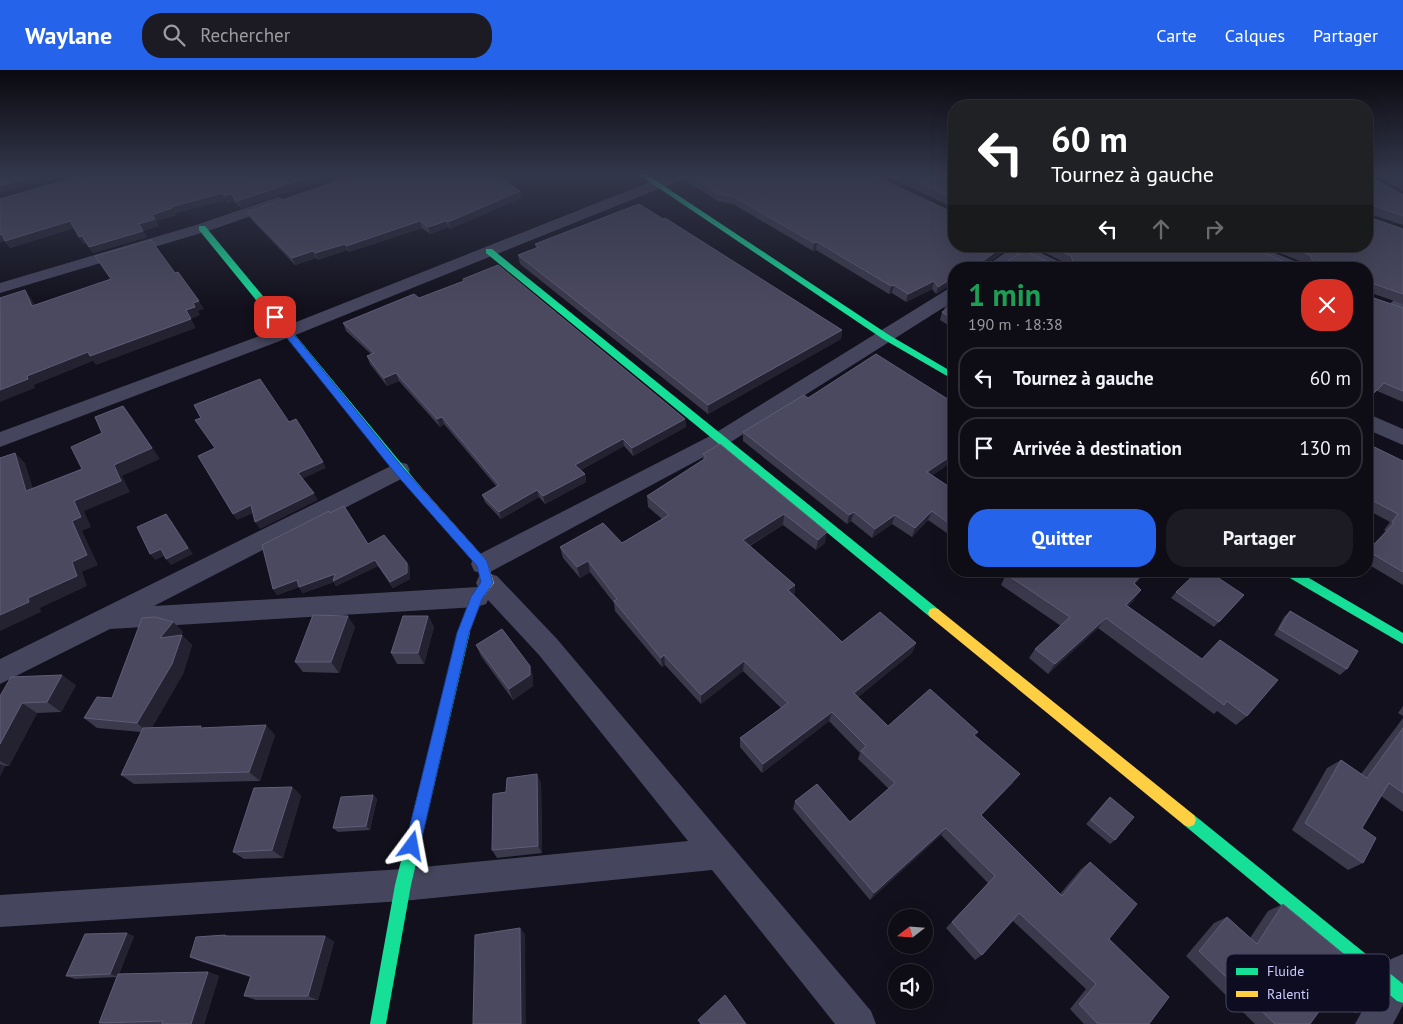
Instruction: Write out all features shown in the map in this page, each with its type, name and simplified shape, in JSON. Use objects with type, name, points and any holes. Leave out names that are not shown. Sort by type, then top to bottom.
[{"type":"street","points":[[0,288],[229,219]]},
{"type":"street","points":[[0,440],[287,332],[573,219]]},
{"type":"street","points":[[709,219],[886,337],[948,373]]},
{"type":"street","points":[[202,228],[399,470],[482,581],[548,647],[858,1024]]},
{"type":"street","points":[[489,251],[719,440],[1362,954]]},
{"type":"street","points":[[1000,262],[1013,252]]},
{"type":"street","points":[[1029,252],[1047,262]]},
{"type":"street","points":[[1258,252],[1282,262]]},
{"type":"street","points":[[104,620],[482,581],[719,440],[948,297]]},
{"type":"street","points":[[1373,423],[1403,438]]},
{"type":"street","points":[[0,672],[399,470]]},
{"type":"street","points":[[1297,577],[1403,639]]},
{"type":"street","points":[[378,1024],[403,885],[463,633],[482,581]]},
{"type":"street","points":[[0,911],[403,885],[717,854]]},
{"type":"street","points":[[1390,976],[1400,984],[1390,999]]},
{"type":"street","points":[[1373,1024],[1381,1012]]},
{"type":"building","points":[[0,219],[155,219],[139,224],[143,231],[89,247],[82,236],[79,237],[70,221],[5,241],[2,234],[0,235]]},
{"type":"building","points":[[253,219],[456,219],[428,227],[420,221],[346,246],[345,244],[315,253],[313,251],[292,258]]},
{"type":"building","points":[[601,219],[666,219],[842,330],[708,405],[518,255],[539,247],[535,244]]},
{"type":"building","points":[[771,219],[948,219],[948,252],[995,252],[984,262],[948,262],[948,281],[938,287],[934,281],[908,294],[817,242],[814,243]]},
{"type":"building","points":[[1373,219],[1403,229],[1403,294],[1373,284],[1373,262],[1313,262],[1310,255],[1302,252],[1373,252]]},
{"type":"building","points":[[151,240],[175,273],[178,272],[199,301],[193,303],[195,307],[186,310],[191,319],[90,356],[88,352],[27,376],[28,379],[0,390],[0,298],[25,290],[32,306],[111,279],[95,256]]},
{"type":"building","points":[[1021,252],[1028,252],[1048,262],[1006,262]]},
{"type":"building","points":[[1063,252],[1250,253],[1263,252],[1285,262],[1073,262],[1071,256]]},
{"type":"building","points":[[498,265],[685,419],[632,448],[623,439],[575,465],[585,474],[543,496],[537,490],[499,512],[482,495],[499,485],[442,417],[437,419],[396,373],[384,378],[367,356],[374,353],[343,323],[414,294],[419,298],[464,281],[463,279]]},
{"type":"building","points":[[1373,298],[1403,308],[1403,391],[1384,383],[1373,394]]},
{"type":"building","points":[[948,308],[948,316],[942,312]]},
{"type":"building","points":[[876,354],[948,399],[948,458],[927,472],[948,486],[948,523],[932,511],[915,528],[895,515],[875,529],[854,512],[849,515],[743,432],[804,395],[808,398]]},
{"type":"building","points":[[260,379],[289,422],[296,419],[323,462],[298,473],[314,493],[255,522],[251,505],[233,514],[198,456],[215,448],[195,420],[201,418],[194,405]]},
{"type":"building","points":[[123,406],[152,448],[114,465],[121,481],[74,501],[81,517],[72,521],[87,555],[72,562],[77,576],[28,598],[29,602],[0,615],[0,458],[15,453],[26,491],[82,469],[71,447],[102,433],[95,417]]},
{"type":"building","points":[[720,444],[827,532],[818,540],[784,514],[743,540],[795,585],[788,590],[842,642],[880,612],[916,643],[854,693],[888,726],[930,689],[978,732],[974,735],[1020,774],[981,815],[1062,896],[1090,862],[1137,904],[1109,939],[1169,997],[1149,1024],[1098,1024],[1079,1004],[1096,984],[1019,913],[982,955],[952,922],[995,876],[946,828],[874,893],[795,801],[817,784],[850,822],[895,783],[861,751],[866,746],[832,712],[763,764],[740,738],[788,703],[744,661],[701,695],[664,655],[661,658],[614,601],[617,599],[588,561],[577,567],[560,547],[603,523],[622,543],[669,515],[647,496],[706,458],[703,454]]},
{"type":"building","points":[[1373,446],[1403,461],[1403,572],[1373,554],[1373,546],[1394,523],[1392,522],[1398,514],[1373,501]]},
{"type":"building","points":[[344,506],[368,544],[384,535],[407,563],[407,573],[390,582],[375,560],[333,581],[335,574],[299,587],[297,580],[273,589],[262,545],[329,511],[330,513]]},
{"type":"building","points":[[166,514],[188,548],[166,559],[161,549],[150,554],[137,527]]},
{"type":"building","points":[[1010,577],[1140,577],[1134,583],[1141,590],[1126,605],[1202,659],[1220,640],[1278,680],[1247,716],[1227,701],[1224,705],[1106,618],[1055,664],[1035,649],[1070,617]]},
{"type":"building","points":[[1192,577],[1217,577],[1244,595],[1219,622],[1176,592]]},
{"type":"building","points":[[1290,611],[1358,651],[1347,669],[1279,629]]},
{"type":"building","points":[[313,615],[348,616],[331,662],[295,662]]},
{"type":"building","points":[[403,616],[428,616],[418,653],[391,653]]},
{"type":"building","points":[[155,617],[173,622],[160,638],[182,635],[172,664],[137,723],[84,718],[97,697],[112,698],[142,618]]},
{"type":"building","points":[[502,629],[530,666],[530,675],[509,689],[476,645]]},
{"type":"building","points":[[62,675],[47,702],[22,703],[0,744],[0,696],[11,677]]},
{"type":"building","points":[[266,725],[249,772],[121,775],[143,728]]},
{"type":"building","points":[[1403,728],[1403,793],[1389,783],[1362,828],[1376,838],[1363,863],[1305,823],[1341,760],[1367,778]]},
{"type":"building","points":[[537,774],[538,846],[492,850],[493,794],[506,792],[507,778]]},
{"type":"building","points":[[292,787],[272,850],[233,852],[254,788]]},
{"type":"building","points":[[373,795],[366,826],[333,828],[341,797]]},
{"type":"building","points":[[1110,797],[1134,817],[1115,840],[1091,820]]},
{"type":"building","points":[[1283,904],[1344,954],[1226,954],[1226,977],[1199,951],[1227,917],[1257,944]]},
{"type":"building","points":[[520,928],[521,1024],[473,1024],[475,935]]},
{"type":"building","points":[[127,933],[110,974],[66,976],[85,934]]},
{"type":"building","points":[[225,935],[325,936],[308,996],[244,996],[251,976],[190,957],[196,937]]},
{"type":"building","points":[[208,972],[191,1024],[162,1024],[163,1021],[99,1023],[118,974]]},
{"type":"building","points":[[725,995],[746,1024],[701,1024],[698,1020]]},
{"type":"building","points":[[1263,1012],[1319,1012],[1310,1024],[1275,1024]]},
{"type":"traffic: fast","points":[[708,219],[886,337],[948,373]]},
{"type":"traffic: fast","points":[[202,228],[416,489]]},
{"type":"traffic: fast","points":[[489,251],[934,613]]},
{"type":"traffic: fast","points":[[1297,577],[1403,639]]},
{"type":"traffic: fast","points":[[378,1024],[403,885],[464,632]]},
{"type":"traffic: fast","points":[[1189,820],[1353,954]]},
{"type":"traffic: fast","points":[[1390,984],[1403,995]]},
{"type":"traffic: slow","points":[[416,489],[483,564],[488,583],[477,597],[464,632]]},
{"type":"traffic: slow","points":[[934,613],[1189,820]]},
{"type":"route","points":[[275,317],[399,470],[482,564],[488,583],[477,597],[470,611],[463,633],[412,846]]}]
